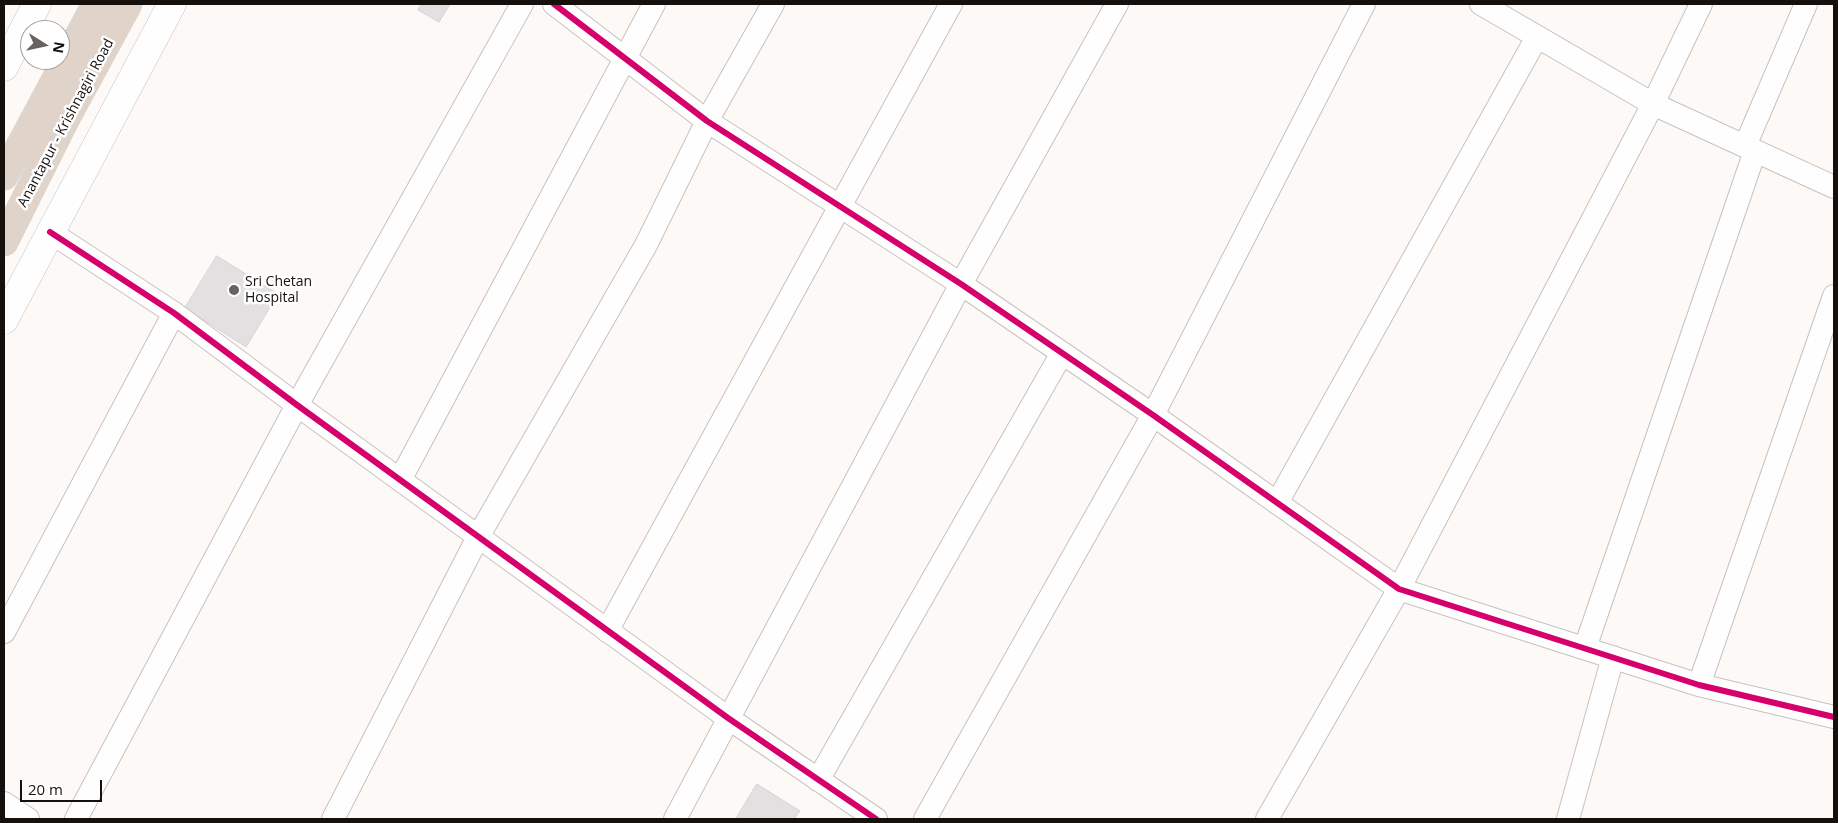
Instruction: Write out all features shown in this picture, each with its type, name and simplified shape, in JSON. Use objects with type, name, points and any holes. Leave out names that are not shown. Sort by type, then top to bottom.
[{"type":"highway","name":"Anantapur - Krishnagiri Road","points":[[4,242],[96,4]]},
{"type":"highway","name":"Anantapur - Krishnagiri Road","points":[[55,111],[128,4]]},
{"type":"highway","points":[[4,176],[55,111]]},
{"type":"street","points":[[4,67],[37,4]]},
{"type":"street","points":[[4,320],[172,4]]},
{"type":"street","points":[[76,819],[297,405],[522,4]]},
{"type":"street","points":[[554,4],[707,121],[961,284],[1153,415],[1399,589],[1699,685],[1833,711]]},
{"type":"street","points":[[400,480],[654,4]]},
{"type":"street","points":[[333,819],[478,537],[646,246],[707,121],[773,4]]},
{"type":"street","points":[[607,630],[838,206],[951,4]]},
{"type":"street","points":[[675,819],[961,284],[1117,4]]},
{"type":"street","points":[[925,819],[1153,415],[1364,4]]},
{"type":"street","points":[[1481,4],[1653,104],[1834,187]]},
{"type":"street","points":[[1585,648],[1750,148],[1806,4]]},
{"type":"street","points":[[1267,819],[1399,589],[1653,104],[1698,5]]},
{"type":"street","points":[[1277,503],[1537,37]]},
{"type":"street","points":[[50,232],[174,313],[297,405],[728,718],[876,819]]},
{"type":"street","points":[[1699,685],[1834,296]]},
{"type":"street","points":[[4,632],[174,313]]},
{"type":"street","points":[[818,780],[1062,353]]},
{"type":"street","points":[[1568,819],[1613,657]]},
{"type":"street","points":[[4,803],[28,819]]},
{"type":"building","points":[[422,4],[450,4],[439,22],[418,10]]},
{"type":"building","points":[[217,256],[278,294],[246,347],[185,308]]},
{"type":"building","points":[[757,784],[800,811],[794,819],[736,819]]},
{"type":"cycle path","points":[[554,4],[707,121],[961,284],[1153,415],[1399,589],[1699,685],[1834,717]]},
{"type":"cycle path","points":[[50,232],[174,313],[297,405],[728,718],[876,819]]},
{"type":"place","name":"Sri Chetan Hospital","points":[[234,290]]}]
